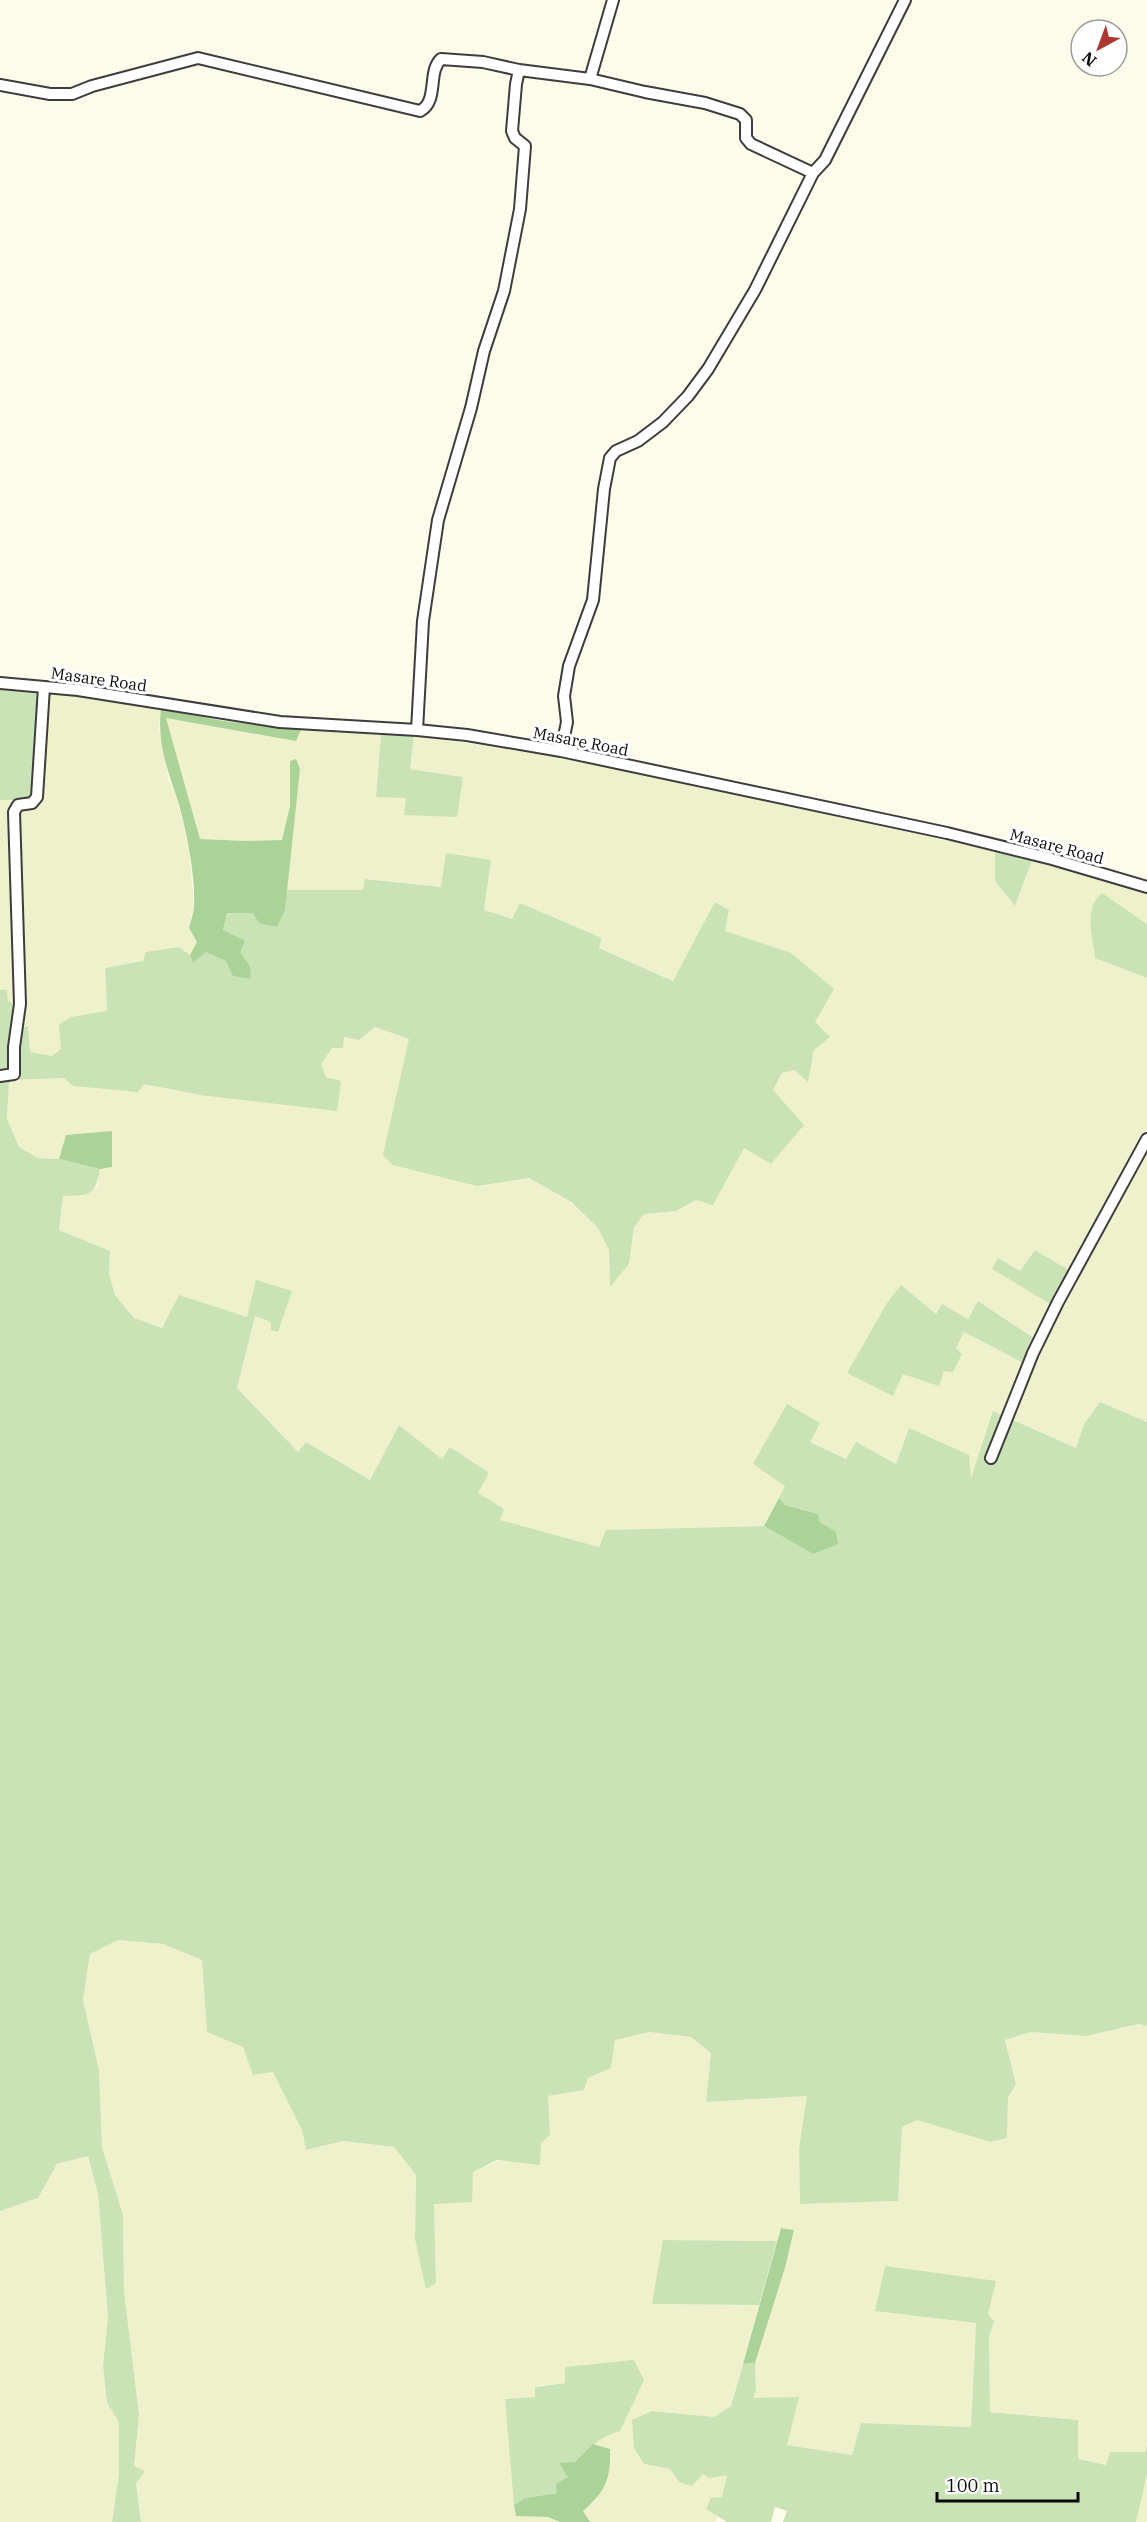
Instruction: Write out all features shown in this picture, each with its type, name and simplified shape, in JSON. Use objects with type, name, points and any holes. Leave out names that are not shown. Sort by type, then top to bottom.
[{"type":"street","points":[[590,79],[613,0]]},
{"type":"street","points":[[561,751],[567,722],[564,696],[569,666],[585,626],[594,591],[604,489],[610,458],[616,451],[638,441],[663,422],[708,369],[755,290],[813,173],[825,160],[906,0]]},
{"type":"street","points":[[0,85],[50,94],[72,94],[92,86],[198,58],[312,86],[353,93],[416,111],[424,109],[427,105],[435,68],[441,59],[483,62],[519,70],[590,79],[705,103],[740,114],[746,120],[746,138],[751,144],[813,173]]},
{"type":"street","points":[[417,729],[423,621],[438,520],[471,408],[484,351],[504,291],[520,210],[525,146],[515,138],[512,131],[519,70]]},
{"type":"street","name":"Masare Road","points":[[0,683],[78,690],[280,722],[417,729],[561,751],[890,823],[946,833],[1052,859],[1147,887]]},
{"type":"street","points":[[0,1076],[14,1074],[14,1047],[20,1004],[14,812],[18,804],[32,803],[37,797],[44,687]]},
{"type":"street","points":[[991,1458],[1033,1353],[1058,1302],[1147,1139]]},
{"type":"green space","points":[[0,689],[40,691],[33,793],[29,800],[0,800]]},
{"type":"green space","points":[[48,692],[161,709],[159,729],[169,780],[176,795],[189,849],[194,905],[189,928],[197,942],[190,955],[179,947],[143,961],[105,968],[107,1012],[71,1017],[61,1050],[51,1057],[30,1052],[28,1026],[20,1028],[25,1015],[19,808],[35,809],[40,804]]},
{"type":"green space","points":[[161,709],[224,721],[301,730],[296,741],[166,718],[200,839],[282,840],[290,806],[290,761],[296,759],[300,769],[285,910],[277,927],[259,923],[253,913],[227,913],[223,930],[245,941],[240,952],[250,966],[251,979],[233,976],[226,961],[206,952],[193,963],[190,955],[197,942],[189,928],[194,905],[192,865],[183,820],[163,753],[160,731]]},
{"type":"green space","points":[[165,717],[296,740],[301,730],[381,734],[376,797],[463,777],[410,769],[414,736],[552,754],[995,851],[995,881],[1015,906],[1032,860],[1147,894],[1147,924],[1102,894],[1095,958],[1147,978],[1147,1130],[1070,1271],[1035,1250],[1020,1271],[998,1258],[993,1269],[1052,1305],[1035,1339],[978,1301],[968,1319],[942,1304],[936,1314],[901,1285],[893,1396],[902,1374],[944,1370],[953,1372],[962,1354],[956,1348],[964,1332],[1034,1369],[1052,1325],[1147,1151],[1147,1422],[1100,1402],[1084,1424],[1076,1448],[994,1411],[971,1480],[909,1428],[896,1464],[856,1442],[847,1459],[810,1442],[764,1526],[607,1530],[599,1547],[499,1520],[504,1509],[477,1493],[489,1473],[450,1447],[442,1459],[399,1425],[370,1480],[306,1442],[298,1452],[237,1388],[255,1316],[271,1322],[292,1291],[247,1317],[179,1296],[162,1328],[134,1318],[115,1295],[109,1274],[110,1251],[59,1230],[63,1196],[97,1187],[100,1169],[112,1167],[66,1135],[59,1159],[38,1158],[19,1147],[7,1119],[9,1083],[14,1080],[65,1078],[73,1086],[144,1084],[200,1095],[326,1077],[320,1064],[332,1048],[344,1037],[359,1040],[375,1027],[409,1039],[477,1186],[529,1178],[571,1203],[598,1228],[609,1250],[610,1286],[629,1264],[634,1227],[644,1214],[676,1211],[696,1200],[773,1090],[782,1073],[793,1070],[808,1081],[814,1050],[814,1022],[791,953],[725,931],[729,910],[716,902],[674,981],[599,948],[602,938],[520,903],[512,919],[484,910],[491,860],[441,887],[366,879],[364,890],[286,890],[300,769],[290,761],[290,806],[282,840],[200,839]]},
{"type":"green space","points":[[381,734],[414,736],[410,769],[463,777],[457,817],[404,815],[406,798],[376,797]]},
{"type":"green space","points":[[0,800],[11,800],[17,1005],[8,1001],[7,990],[0,990]]},
{"type":"green space","points":[[995,851],[1032,860],[1015,906],[995,881]]},
{"type":"green space","points":[[446,853],[491,860],[484,910],[512,919],[520,903],[602,938],[599,948],[673,981],[715,902],[729,910],[725,931],[791,953],[834,989],[815,1022],[830,1037],[814,1050],[808,1082],[794,1070],[782,1073],[773,1090],[804,1125],[771,1164],[744,1148],[713,1205],[696,1200],[676,1211],[644,1214],[634,1227],[629,1264],[610,1287],[609,1250],[598,1228],[571,1202],[529,1178],[477,1186],[393,1165],[383,1155],[409,1039],[375,1027],[359,1040],[344,1037],[343,1048],[332,1048],[321,1064],[326,1077],[341,1081],[337,1111],[200,1095],[144,1084],[138,1092],[73,1086],[64,1078],[14,1080],[9,1083],[7,1119],[19,1147],[38,1158],[59,1159],[100,1169],[96,1185],[89,1193],[63,1196],[59,1230],[110,1251],[109,1274],[115,1295],[134,1318],[162,1328],[179,1295],[247,1317],[256,1280],[292,1291],[278,1332],[271,1330],[271,1322],[255,1316],[237,1388],[298,1452],[306,1442],[370,1480],[399,1425],[442,1459],[450,1447],[489,1473],[478,1493],[504,1509],[500,1520],[599,1547],[606,1530],[764,1526],[813,1554],[835,1532],[820,1522],[818,1514],[785,1505],[779,1498],[785,1486],[753,1464],[787,1404],[820,1423],[810,1442],[846,1459],[856,1442],[896,1464],[909,1428],[969,1455],[971,1478],[993,1411],[1076,1448],[1084,1424],[1100,1402],[1147,1422],[1147,2026],[1139,2024],[1086,2036],[1031,2032],[1005,2040],[1016,2084],[1008,2098],[1007,2138],[991,2142],[917,2120],[902,2127],[898,2201],[800,2204],[799,2148],[807,2096],[706,2102],[711,2053],[691,2037],[649,2032],[615,2040],[611,2068],[588,2078],[584,2090],[548,2096],[550,2135],[541,2143],[540,2165],[497,2160],[473,2172],[472,2202],[434,2204],[436,2283],[426,2289],[415,2239],[416,2175],[394,2147],[343,2141],[306,2150],[302,2130],[273,2072],[253,2075],[243,2047],[207,2032],[202,1960],[163,1944],[118,1940],[90,1954],[83,2000],[99,2070],[102,2147],[123,2215],[124,2291],[139,2415],[134,2466],[145,2471],[136,2483],[141,2522],[112,2522],[119,2474],[119,2422],[107,2403],[103,2366],[108,2317],[98,2194],[88,2156],[57,2164],[38,2198],[0,2211],[0,1078],[16,1076],[20,1028],[28,1026],[30,1052],[52,1056],[61,1049],[59,1024],[71,1017],[107,1011],[105,968],[143,961],[146,952],[179,947],[190,955],[193,962],[206,951],[226,961],[250,966],[223,930],[227,913],[285,910],[286,890],[363,890],[365,879],[441,887]]},
{"type":"green space","points":[[1102,893],[1147,924],[1147,978],[1095,958],[1091,915],[1096,899]]},
{"type":"green space","points":[[0,990],[7,990],[8,1001],[17,1005],[11,1066],[7,1072],[0,1072]]},
{"type":"green space","points":[[112,1131],[112,1167],[100,1169],[59,1159],[66,1135]]},
{"type":"green space","points":[[1035,1250],[1070,1271],[1052,1305],[992,1269],[998,1258],[1020,1271]]},
{"type":"green space","points":[[901,1285],[936,1314],[942,1304],[968,1319],[978,1301],[1035,1339],[1025,1364],[964,1332],[956,1348],[962,1354],[953,1372],[944,1371],[939,1386],[903,1374],[893,1396],[847,1373],[887,1303]]},
{"type":"green space","points":[[779,1498],[785,1505],[818,1514],[820,1522],[836,1532],[838,1544],[813,1554],[764,1526]]},
{"type":"green space","points":[[118,1940],[163,1944],[202,1960],[207,2031],[243,2047],[273,2072],[302,2130],[306,2150],[343,2141],[394,2147],[416,2175],[415,2239],[436,2283],[434,2204],[472,2172],[541,2143],[550,2135],[548,2096],[584,2090],[588,2078],[611,2068],[614,2040],[649,2032],[691,2037],[711,2053],[706,2102],[808,2096],[799,2148],[800,2204],[898,2201],[902,2127],[917,2119],[991,2142],[1007,2138],[1008,2098],[1016,2084],[1005,2040],[1031,2032],[1086,2036],[1139,2024],[1147,2026],[1147,2452],[1110,2452],[1107,2465],[1078,2459],[1078,2420],[990,2412],[989,2337],[994,2321],[885,2266],[876,2311],[976,2323],[971,2427],[861,2423],[852,2455],[787,2445],[752,2398],[756,2389],[755,2363],[785,2268],[794,2230],[781,2228],[777,2241],[663,2240],[653,2304],[759,2305],[731,2406],[714,2417],[652,2411],[644,2464],[670,2469],[679,2482],[703,2474],[727,2475],[722,2498],[706,2508],[718,2516],[715,2522],[590,2522],[583,2511],[597,2499],[609,2450],[593,2444],[606,2435],[565,2367],[565,2383],[536,2386],[536,2397],[505,2399],[516,2515],[548,2517],[560,2522],[141,2522],[134,2466],[139,2415],[124,2291],[123,2215],[102,2147],[99,2070],[83,2000],[90,1954]]},
{"type":"green space","points":[[88,2156],[98,2194],[108,2318],[103,2366],[107,2403],[119,2422],[119,2474],[112,2522],[0,2522],[0,2211],[38,2198],[57,2164]]},
{"type":"green space","points":[[781,2228],[794,2230],[785,2268],[755,2363],[743,2364]]},
{"type":"green space","points":[[663,2240],[777,2241],[759,2305],[652,2304]]},
{"type":"green space","points":[[885,2266],[996,2281],[988,2314],[994,2321],[989,2337],[990,2412],[1078,2420],[1078,2459],[1106,2465],[1110,2452],[1146,2452],[1147,2445],[1147,2474],[1136,2522],[783,2522],[787,2511],[775,2507],[771,2522],[727,2522],[706,2509],[711,2498],[722,2497],[727,2475],[710,2478],[703,2474],[692,2486],[679,2482],[670,2469],[644,2464],[634,2448],[632,2420],[652,2411],[714,2417],[731,2406],[743,2364],[755,2363],[756,2389],[753,2398],[799,2397],[787,2445],[852,2455],[861,2423],[971,2427],[976,2323],[875,2311]]},
{"type":"green space","points":[[634,2360],[644,2380],[620,2431],[609,2435],[590,2448],[576,2464],[557,2493],[525,2498],[514,2505],[505,2399],[535,2397],[535,2387],[565,2383],[565,2367]]},
{"type":"green space","points":[[593,2444],[610,2449],[610,2459],[605,2484],[597,2498],[583,2511],[590,2522],[560,2522],[548,2517],[516,2516],[514,2505],[525,2498],[557,2493],[556,2484],[568,2477],[559,2463],[575,2462]]},
{"type":"green space","points":[[1147,2474],[1147,2522],[1136,2522],[1142,2491]]}]
